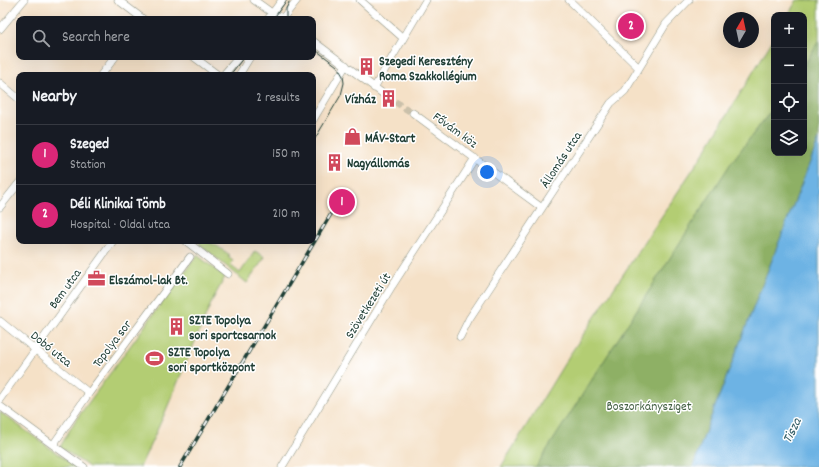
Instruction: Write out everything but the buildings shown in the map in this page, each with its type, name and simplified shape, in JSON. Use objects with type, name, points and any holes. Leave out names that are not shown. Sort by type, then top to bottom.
[{"type":"street","points":[[0,29],[24,0]]},
{"type":"street","points":[[118,0],[139,16]]},
{"type":"street","points":[[254,0],[270,16],[282,0]]},
{"type":"street","points":[[285,16],[297,0]]},
{"type":"street","points":[[360,0],[403,38]]},
{"type":"street","points":[[374,88],[426,0]]},
{"type":"street","points":[[568,0],[639,68]]},
{"type":"street","name":"Állomás utca","points":[[460,337],[469,319],[612,103],[625,91],[666,24],[689,0]]},
{"type":"street","points":[[316,43],[386,96]]},
{"type":"street","points":[[103,72],[113,60]]},
{"type":"street","points":[[199,60],[219,72]]},
{"type":"street","points":[[224,72],[236,60]]},
{"type":"street","points":[[241,72],[248,60]]},
{"type":"street","points":[[316,115],[346,65]]},
{"type":"street","points":[[0,83],[16,96]]},
{"type":"street","name":"Fővám köz","points":[[413,113],[542,208]]},
{"type":"street","name":"Szövetkezeti út","points":[[282,467],[392,286],[475,158]]},
{"type":"street","points":[[0,208],[16,187]]},
{"type":"street","name":"Bem utca","points":[[0,399],[110,244]]},
{"type":"street","points":[[190,244],[228,274]]},
{"type":"street","name":"Topolya sor","points":[[54,445],[89,393],[190,257]]},
{"type":"street","name":"Dobó utca","points":[[0,321],[89,393]]},
{"type":"street","points":[[0,406],[84,467]]},
{"type":"green space","points":[[797,0],[819,0],[819,40],[807,61],[807,12],[790,12]]},
{"type":"green space","name":"Boszorkánysziget","points":[[819,40],[819,139],[693,467],[536,467],[731,163],[771,111],[771,156],[807,156],[807,61]]},
{"type":"green space","points":[[771,43],[771,111],[731,163],[536,467],[501,467],[569,356],[703,154]]},
{"type":"green space","points":[[199,244],[213,244],[230,255],[228,257],[233,261],[230,265],[240,273],[255,251],[265,257],[247,283]]},
{"type":"green space","name":"SZTE Topolya sori sportközpont","points":[[197,255],[225,277],[212,301],[164,415],[140,467],[89,467],[60,447],[75,421]]},
{"type":"green space","points":[[0,412],[76,467],[0,467]]},
{"type":"water","name":"Tisza","points":[[819,139],[819,467],[693,467],[706,430]]},
{"type":"tunnel","points":[[386,96],[413,113]]},
{"type":"tram line","points":[[275,16],[287,0]]},
{"type":"tram line","points":[[286,16],[286,9],[289,2]]},
{"type":"tram line","points":[[316,50],[337,66],[343,76],[344,83],[341,95],[316,137]]},
{"type":"tram line","points":[[232,72],[242,60]]},
{"type":"railway","points":[[316,239],[331,214]]},
{"type":"railway","points":[[180,467],[313,244]]},
{"type":"place","name":"Déli Klinikai Tömb","points":[[631,26]]},
{"type":"place","name":"Szegedi Keresztény Roma Szakkollégium","points":[[366,67]]},
{"type":"place","name":"Vízház","points":[[389,98]]},
{"type":"place","name":"MÁV-Start","points":[[352,137]]},
{"type":"place","name":"Nagyállomás","points":[[334,162]]},
{"type":"place","name":"Szeged","points":[[342,202]]},
{"type":"place","name":"Elszámol-lak Bt.","points":[[96,279]]},
{"type":"place","name":"SZTE Topolya sori sportcsarnok","points":[[176,326]]},
{"type":"place","name":"SZTE Topolya sori sportközpont","points":[[155,358]]}]
